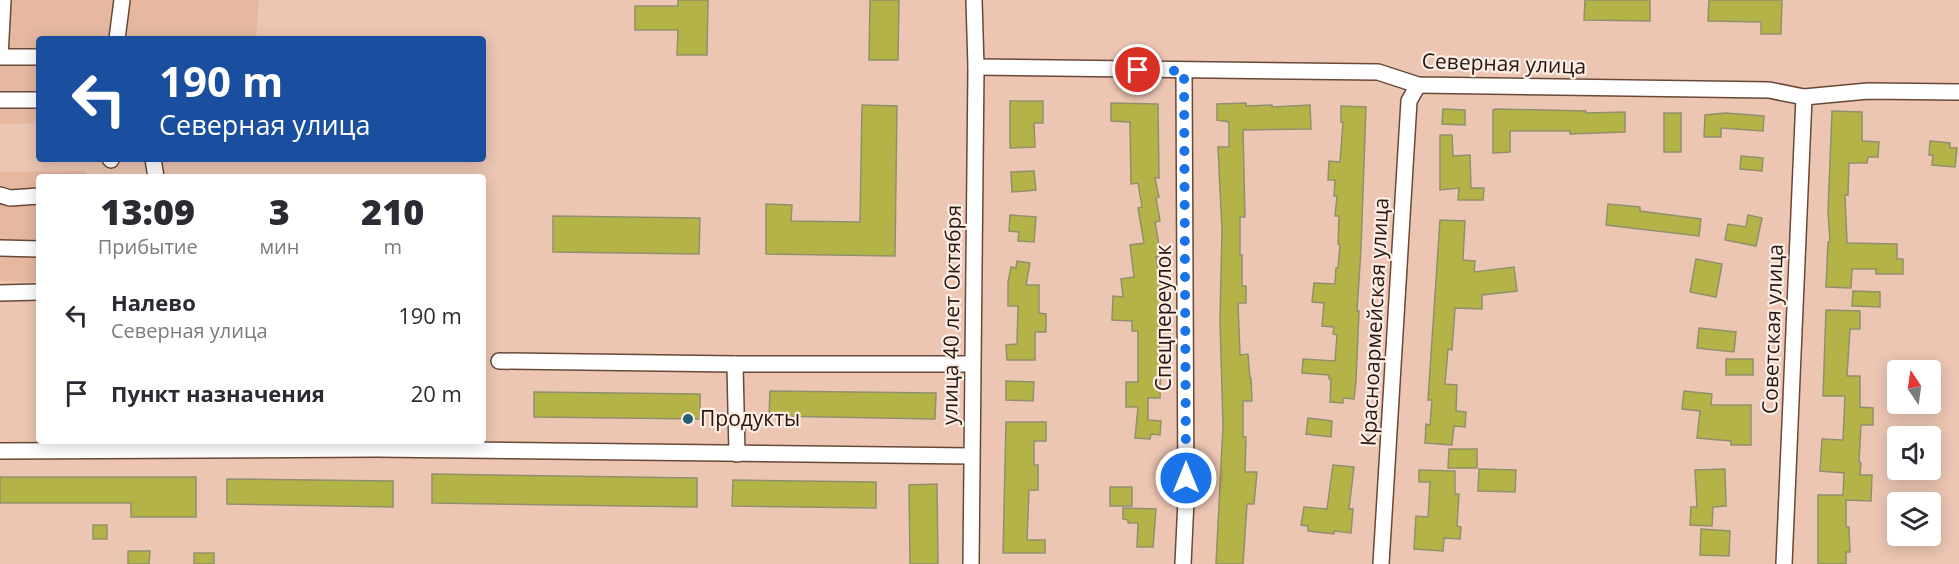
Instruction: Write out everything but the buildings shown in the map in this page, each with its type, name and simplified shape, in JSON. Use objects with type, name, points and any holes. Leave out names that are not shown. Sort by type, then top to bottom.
[{"type":"street","points":[[3,0],[0,57],[36,57]]},
{"type":"street","points":[[117,36],[122,0]]},
{"type":"street","name":"улица 40 лет Октября","points":[[971,564],[976,67],[974,0]]},
{"type":"street","name":"Северная улица","points":[[976,67],[1378,72],[1418,84],[1769,90],[1804,97],[1868,90],[1959,92]]},
{"type":"street","name":"Спецпереулок","points":[[1183,564],[1186,500],[1184,71]]},
{"type":"street","name":"Красноармейская улица","points":[[1382,564],[1409,101],[1418,84]]},
{"type":"street","name":"Советская улица","points":[[1784,564],[1804,97]]},
{"type":"street","points":[[0,100],[36,100]]},
{"type":"street","points":[[0,195],[10,198],[36,196]]},
{"type":"street","points":[[0,248],[36,249]]},
{"type":"street","points":[[0,293],[36,292]]},
{"type":"street","points":[[499,361],[972,364]]},
{"type":"street","points":[[735,364],[737,454]]},
{"type":"street","points":[[0,451],[376,449],[971,456]]},
{"type":"shaded area","points":[[0,0],[259,0],[256,36],[36,36],[36,123],[0,124]]},
{"type":"shaded area","points":[[85,171],[85,174],[36,174],[36,282],[0,281],[0,172]]},
{"type":"place","name":"Продукты","points":[[688,419]]},
{"type":"route","points":[[1138,70],[1184,71],[1186,478]]}]
